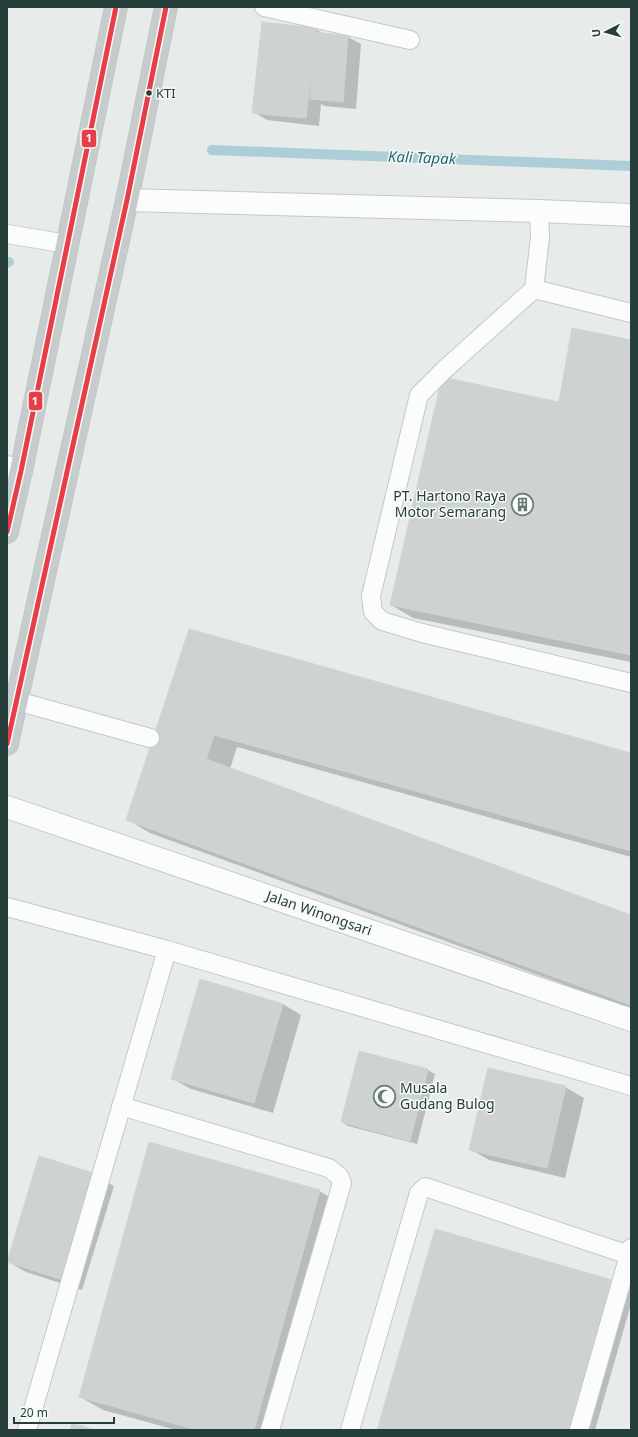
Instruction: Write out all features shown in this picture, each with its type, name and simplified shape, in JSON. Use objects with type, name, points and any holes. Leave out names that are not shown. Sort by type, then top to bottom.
[{"type":"highway","points":[[7,532],[14,469],[67,244],[116,7]]},
{"type":"highway","points":[[7,744],[127,200],[166,7]]},
{"type":"street","points":[[127,200],[539,211],[631,215]]},
{"type":"street","name":"Jalan Winongsari","points":[[7,807],[631,1020]]},
{"type":"lane","points":[[264,7],[410,40]]},
{"type":"lane","points":[[539,211],[540,237],[534,289],[444,370],[419,395],[371,596],[373,612],[382,622],[631,683]]},
{"type":"lane","points":[[7,234],[67,244]]},
{"type":"lane","points":[[534,289],[631,313]]},
{"type":"lane","points":[[16,701],[150,738]]},
{"type":"lane","points":[[7,907],[167,950],[631,1086]]},
{"type":"lane","points":[[27,1430],[167,950]]},
{"type":"lane","points":[[121,1106],[329,1168],[340,1176],[342,1183],[270,1430]]},
{"type":"lane","points":[[350,1430],[418,1193],[425,1188],[630,1252],[579,1430]]},
{"type":"building","points":[[262,22],[316,28],[306,118],[252,113]]},
{"type":"building","points":[[315,32],[348,36],[343,102],[310,99]]},
{"type":"building","name":"PT. Hartono Raya Motor Semarang","points":[[572,328],[631,340],[631,655],[390,605],[442,377],[559,402]]},
{"type":"building","points":[[189,629],[631,753],[631,851],[214,735],[206,759],[631,915],[631,1005],[126,820]]},
{"type":"building","points":[[200,979],[283,1004],[254,1103],[171,1079]]},
{"type":"building","name":"Musala Gudang Bulog","points":[[359,1051],[428,1069],[410,1141],[341,1122]]},
{"type":"building","points":[[488,1068],[566,1086],[547,1168],[469,1150]]},
{"type":"building","points":[[149,1142],[320,1190],[254,1430],[197,1430],[79,1397]]},
{"type":"building","points":[[39,1156],[96,1174],[63,1280],[7,1262]]},
{"type":"building","points":[[435,1229],[612,1280],[569,1430],[377,1430]]},
{"type":"building","points":[[72,1423],[94,1430],[70,1430]]},
{"type":"waterway","name":"Kali Tapak","points":[[212,150],[631,166]]},
{"type":"transit line","name":"1","points":[[7,532],[21,471],[116,7]]},
{"type":"transit line","name":"1","points":[[7,744],[127,200],[166,7]]},
{"type":"place","name":"KTI","points":[[149,93]]},
{"type":"place","name":"PT. Hartono Raya Motor Semarang","points":[[522,504]]},
{"type":"place","name":"Musala Gudang Bulog","points":[[384,1096]]}]
